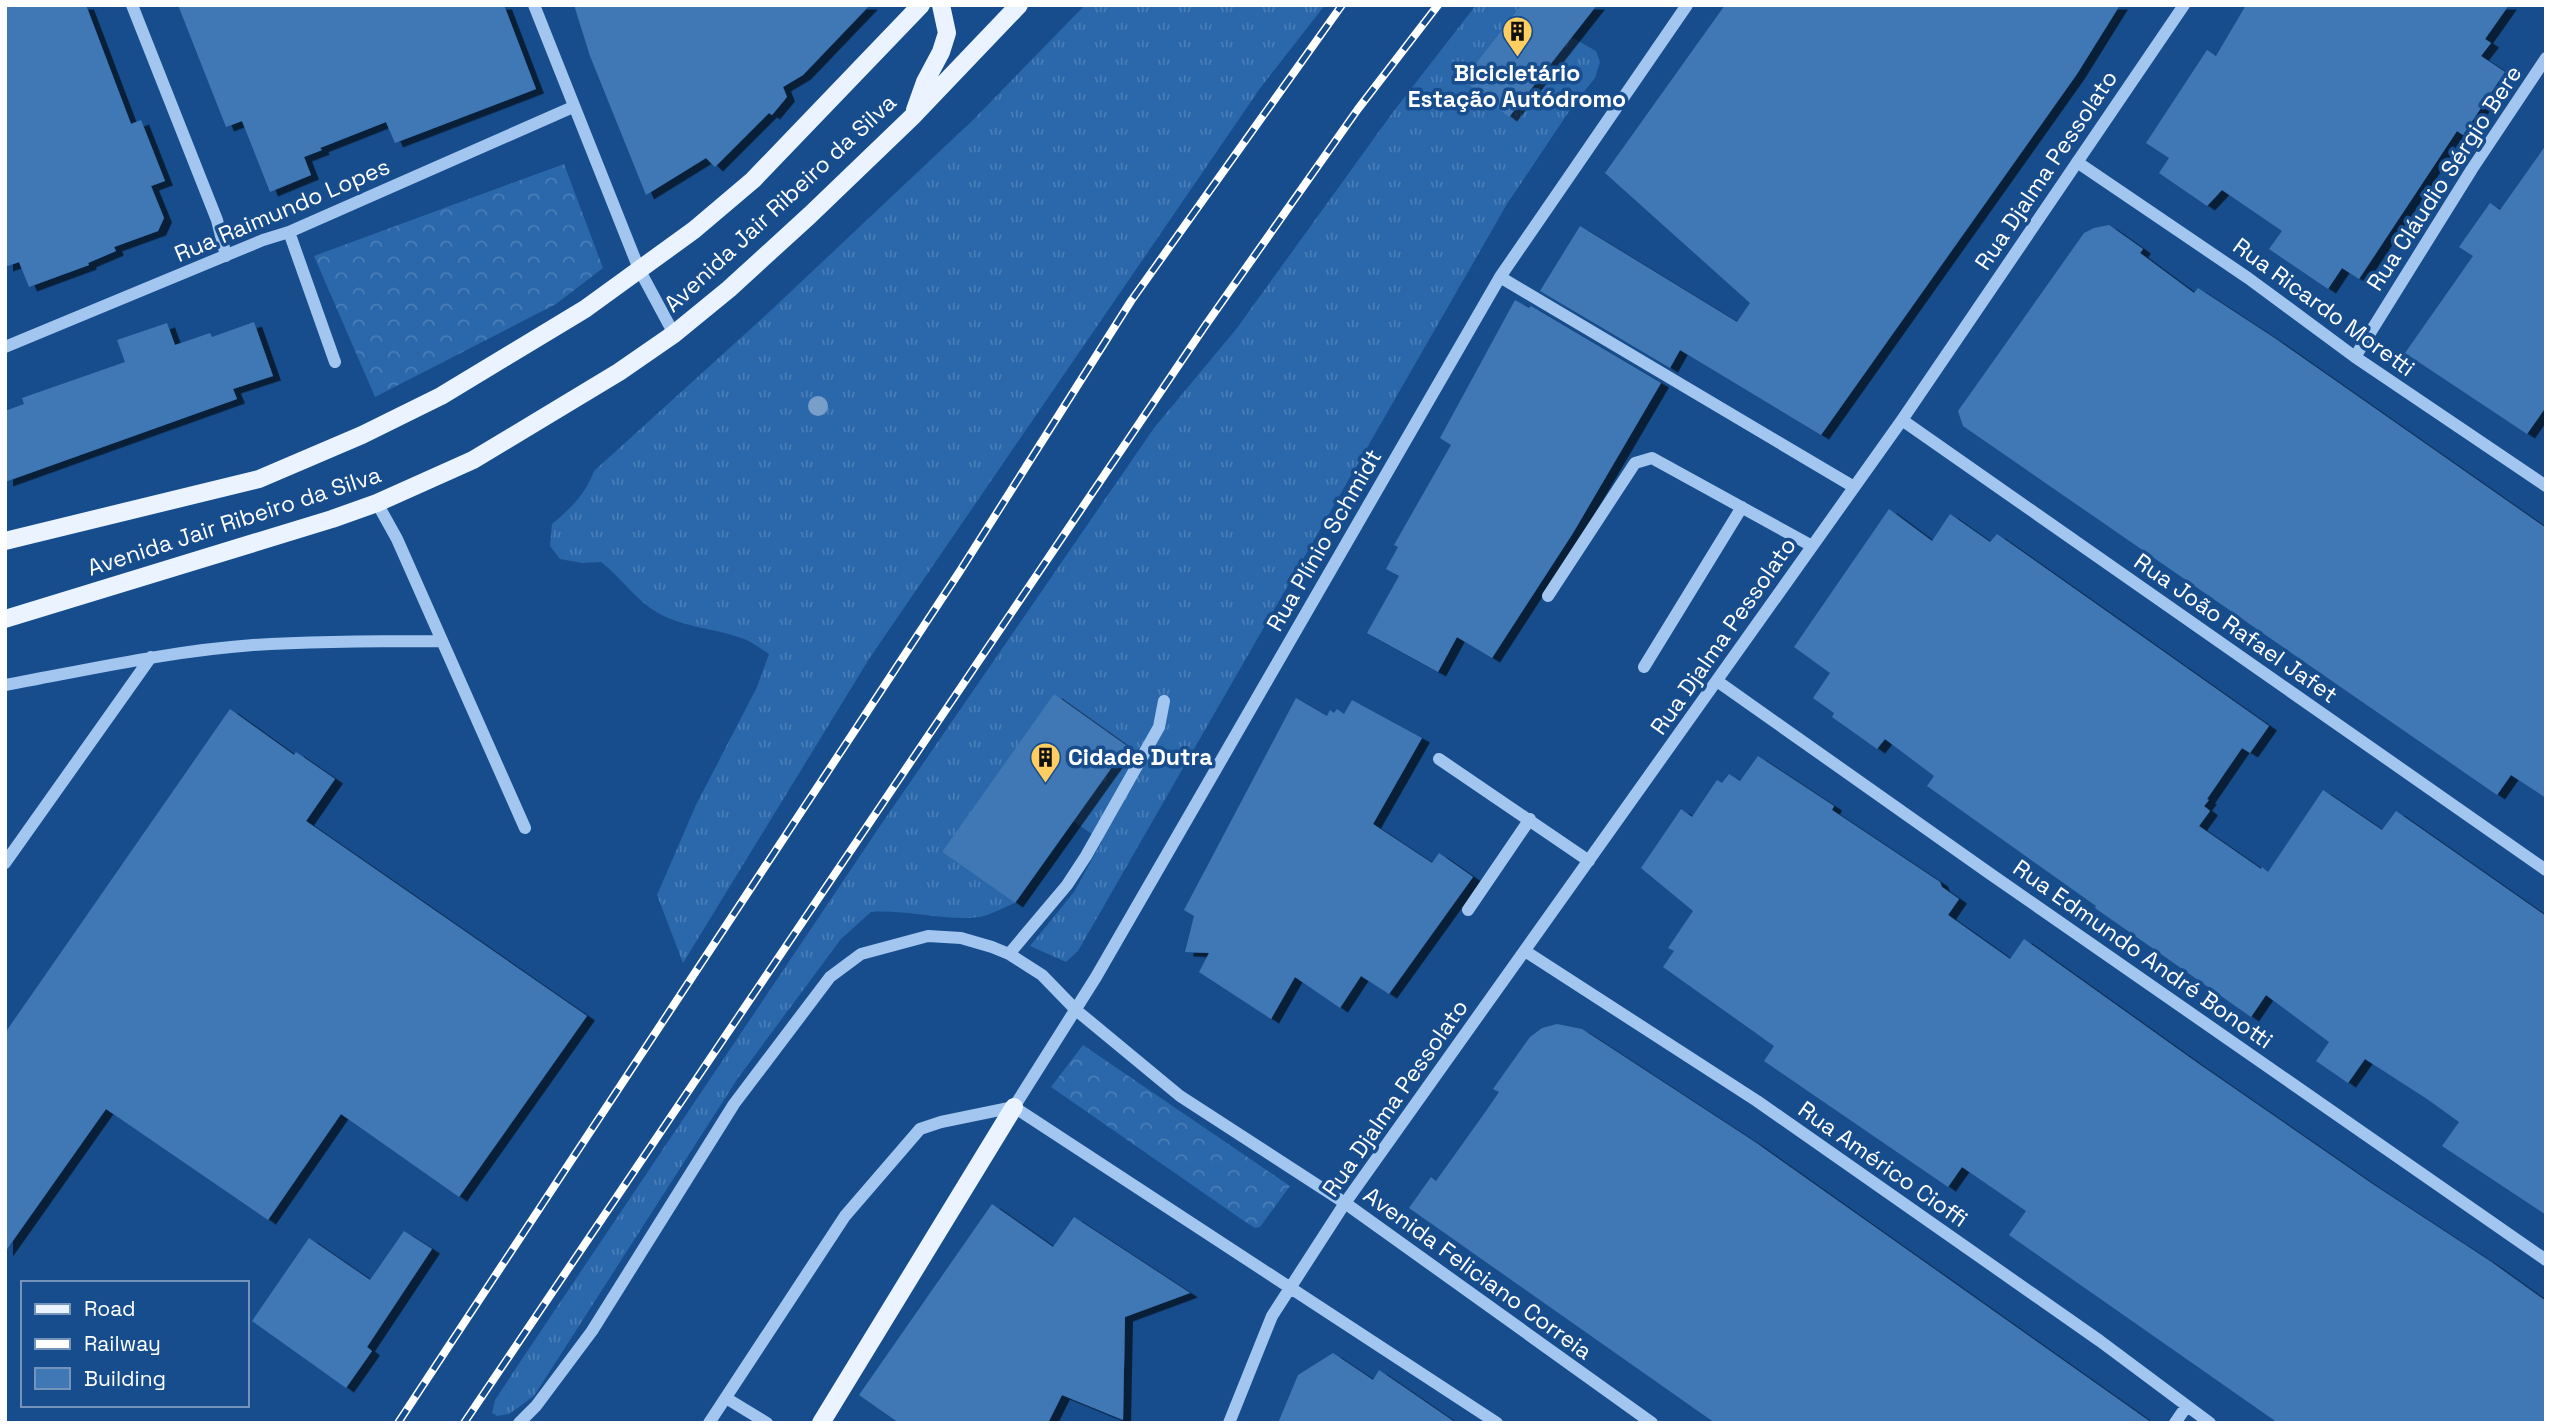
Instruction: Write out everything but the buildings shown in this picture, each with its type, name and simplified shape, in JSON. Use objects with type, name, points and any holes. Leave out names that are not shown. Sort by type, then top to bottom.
[{"type":"main road","name":"Avenida Jair Ribeiro da Silva","points":[[5,541],[259,479],[362,435],[442,396],[585,309],[694,230],[753,180],[921,5]]},
{"type":"main road","points":[[912,117],[947,33],[941,5]]},
{"type":"main road","name":"Avenida Jair Ribeiro da Silva","points":[[5,619],[377,503],[473,460],[619,372],[674,334],[729,289],[912,117],[1019,5]]},
{"type":"main road","points":[[821,1423],[1014,1107]]},
{"type":"street","points":[[132,5],[217,220],[226,256]]},
{"type":"street","points":[[534,5],[639,268],[674,334]]},
{"type":"street","name":"Rua Plínio Schmidt","points":[[1014,1107],[1076,1010],[1500,277],[1688,5]]},
{"type":"street","name":"Rua Djalma Pessolato","points":[[1229,1423],[1272,1316],[1345,1203],[1902,420],[2184,5]]},
{"type":"street","name":"Rua Cláudio Sérgio Bere","points":[[2355,357],[2472,169],[2546,58]]},
{"type":"street","name":"Rua Raimundo Lopes","points":[[5,347],[263,240],[289,233],[573,107]]},
{"type":"street","name":"Rua Ricardo Moretti","points":[[2077,162],[2248,278],[2355,357],[2546,486]]},
{"type":"street","points":[[289,233],[335,362]]},
{"type":"street","points":[[1500,277],[1854,487]]},
{"type":"street","name":"Rua João Rafael Jafet","points":[[1902,420],[2546,870]]},
{"type":"street","points":[[1548,596],[1635,463],[1652,458],[1812,546]]},
{"type":"street","points":[[377,503],[397,539],[525,828]]},
{"type":"street","points":[[1644,667],[1742,507]]},
{"type":"street","points":[[5,685],[151,657],[252,645],[336,641],[440,641]]},
{"type":"street","points":[[5,863],[151,657]]},
{"type":"street","name":"Rua Edmundo André Bonotti","points":[[1717,681],[2546,1260]]},
{"type":"street","points":[[1009,954],[1067,885],[1086,856],[1159,727],[1164,701]]},
{"type":"street","points":[[1439,759],[1589,861]]},
{"type":"street","points":[[1468,910],[1530,819]]},
{"type":"street","name":"Avenida Feliciano Correia","points":[[519,1423],[536,1406],[592,1331],[734,1104],[830,977],[862,954],[928,936],[961,938],[1009,954],[1042,975],[1076,1010],[1181,1096],[1345,1203],[1652,1423]]},
{"type":"street","name":"Rua Américo Cioffi","points":[[1525,951],[1769,1109],[2100,1341],[2210,1423]]},
{"type":"street","points":[[709,1423],[845,1216],[920,1129],[1014,1107],[1496,1423]]},
{"type":"street","points":[[726,1398],[767,1423]]},
{"type":"street","points":[[2175,1423],[2186,1407]]},
{"type":"green space","points":[[1085,5],[1325,5],[1261,87],[869,659],[683,963],[657,895],[696,805],[757,687],[769,654],[745,639],[679,622],[658,613],[642,602],[601,562],[582,563],[560,559],[550,546],[552,524],[577,500],[594,471],[767,314],[974,119]]},
{"type":"green space","points":[[1476,5],[1521,5],[1463,80],[1509,116],[1571,37],[1596,51],[1600,62],[1595,78],[1574,104],[1507,204],[1078,951],[1066,962],[1030,946],[1074,892],[1102,841],[1073,821],[942,852],[1015,903],[988,915],[972,918],[871,912],[841,939],[738,1078],[534,1396],[509,1414],[497,1416],[492,1413],[495,1400],[516,1368],[880,826],[1154,428],[1237,328],[1393,112]]},
{"type":"green space","points":[[564,164],[603,268],[556,304],[375,397],[314,256]]},
{"type":"green space","points":[[1083,1045],[1290,1186],[1260,1227],[1255,1228],[1244,1221],[1051,1087]]},
{"type":"railway","points":[[398,1423],[960,571],[1131,301],[1342,5]]},
{"type":"railway","points":[[464,1423],[1205,326],[1358,109],[1438,5]]},
{"type":"place","name":"Bicicletário Estação Autódromo","points":[[1517,59]]},
{"type":"place","name":"Cidade Dutra","points":[[1045,784]]}]
